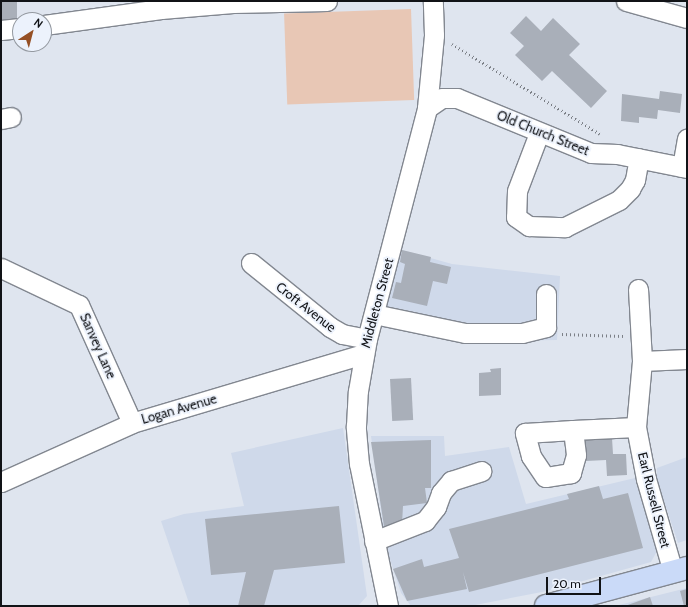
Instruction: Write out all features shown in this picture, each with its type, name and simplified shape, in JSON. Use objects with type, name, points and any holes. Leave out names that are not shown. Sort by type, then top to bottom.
[{"type":"main road","points":[[546,606],[680,570]]},
{"type":"street","points":[[52,24],[161,9],[233,3],[327,1]]},
{"type":"street","name":"Middleton Street","points":[[388,606],[363,486],[356,426],[365,346],[427,108],[434,34],[433,1]]},
{"type":"street","points":[[626,1],[687,18]]},
{"type":"street","points":[[1,30],[12,29]]},
{"type":"street","name":"Old Church Street","points":[[427,108],[442,98],[457,98],[539,133],[591,153],[617,154],[685,168]]},
{"type":"street","points":[[539,133],[517,192],[516,216],[529,226],[565,227],[619,200],[630,189],[635,180],[639,158]]},
{"type":"street","points":[[685,168],[687,138]]},
{"type":"street","name":"Croft Avenue","points":[[251,263],[330,328],[365,346]]},
{"type":"street","name":"Sanvey Lane","points":[[2,272],[79,305],[132,423]]},
{"type":"street","name":"Earl Russell Street","points":[[638,289],[642,361],[636,427],[646,479],[680,570]]},
{"type":"street","points":[[374,314],[465,333],[522,333],[546,327],[546,294]]},
{"type":"street","name":"Logan Avenue","points":[[1,482],[132,423],[365,346]]},
{"type":"street","points":[[642,361],[687,359]]},
{"type":"street","points":[[573,430],[576,455],[571,473],[544,477],[531,456],[525,433],[573,430],[636,427]]},
{"type":"street","points":[[374,541],[425,520],[436,507],[441,493],[451,481],[482,471]]},
{"type":"path","points":[[434,34],[612,142],[617,154]]},
{"type":"path","points":[[546,327],[555,334],[641,336]]},
{"type":"shaded area","points":[[411,9],[414,100],[287,104],[284,13]]},
{"type":"shaded area","points":[[402,250],[452,264],[560,276],[557,340],[497,341],[380,327]]},
{"type":"shaded area","points":[[343,428],[367,596],[358,606],[190,606],[161,521],[184,514],[244,506],[231,453]]},
{"type":"shaded area","points":[[371,436],[444,436],[445,456],[509,447],[526,504],[635,478],[657,551],[651,562],[547,591],[470,606],[411,606],[401,593],[386,547]]},
{"type":"shaded area","points":[[687,457],[687,540],[678,543],[657,480],[657,468]]},
{"type":"shaded area","points":[[687,588],[687,606],[615,606]]},
{"type":"building","points":[[1,1],[17,1],[17,12],[12,12],[12,23],[1,23]]},
{"type":"building","points":[[526,16],[541,31],[553,18],[580,44],[569,55],[607,91],[591,108],[552,71],[542,81],[515,55],[524,46],[510,33]]},
{"type":"building","points":[[660,91],[682,94],[680,113],[658,110],[657,119],[639,117],[639,123],[621,121],[622,94],[659,99]]},
{"type":"building","points":[[402,250],[431,257],[430,262],[451,267],[447,284],[433,281],[427,306],[392,298],[396,282],[401,283],[405,264],[400,262]]},
{"type":"building","points":[[501,368],[501,395],[479,396],[479,373],[491,372],[490,369]]},
{"type":"building","points":[[411,378],[413,420],[392,421],[390,379]]},
{"type":"building","points":[[612,438],[613,454],[626,454],[627,475],[607,476],[606,460],[586,461],[584,439]]},
{"type":"building","points":[[431,440],[431,488],[425,488],[427,503],[403,506],[402,524],[384,526],[371,442]]},
{"type":"building","points":[[599,486],[603,499],[628,493],[643,548],[469,592],[463,572],[467,589],[407,601],[393,569],[422,559],[424,567],[459,558],[449,529],[569,499],[567,494]]},
{"type":"building","points":[[339,506],[345,563],[274,570],[264,606],[238,606],[246,572],[211,575],[205,519]]},
{"type":"building","points":[[687,589],[687,606],[684,606],[680,591]]},
{"type":"building","points":[[650,597],[653,606],[625,606]]}]
